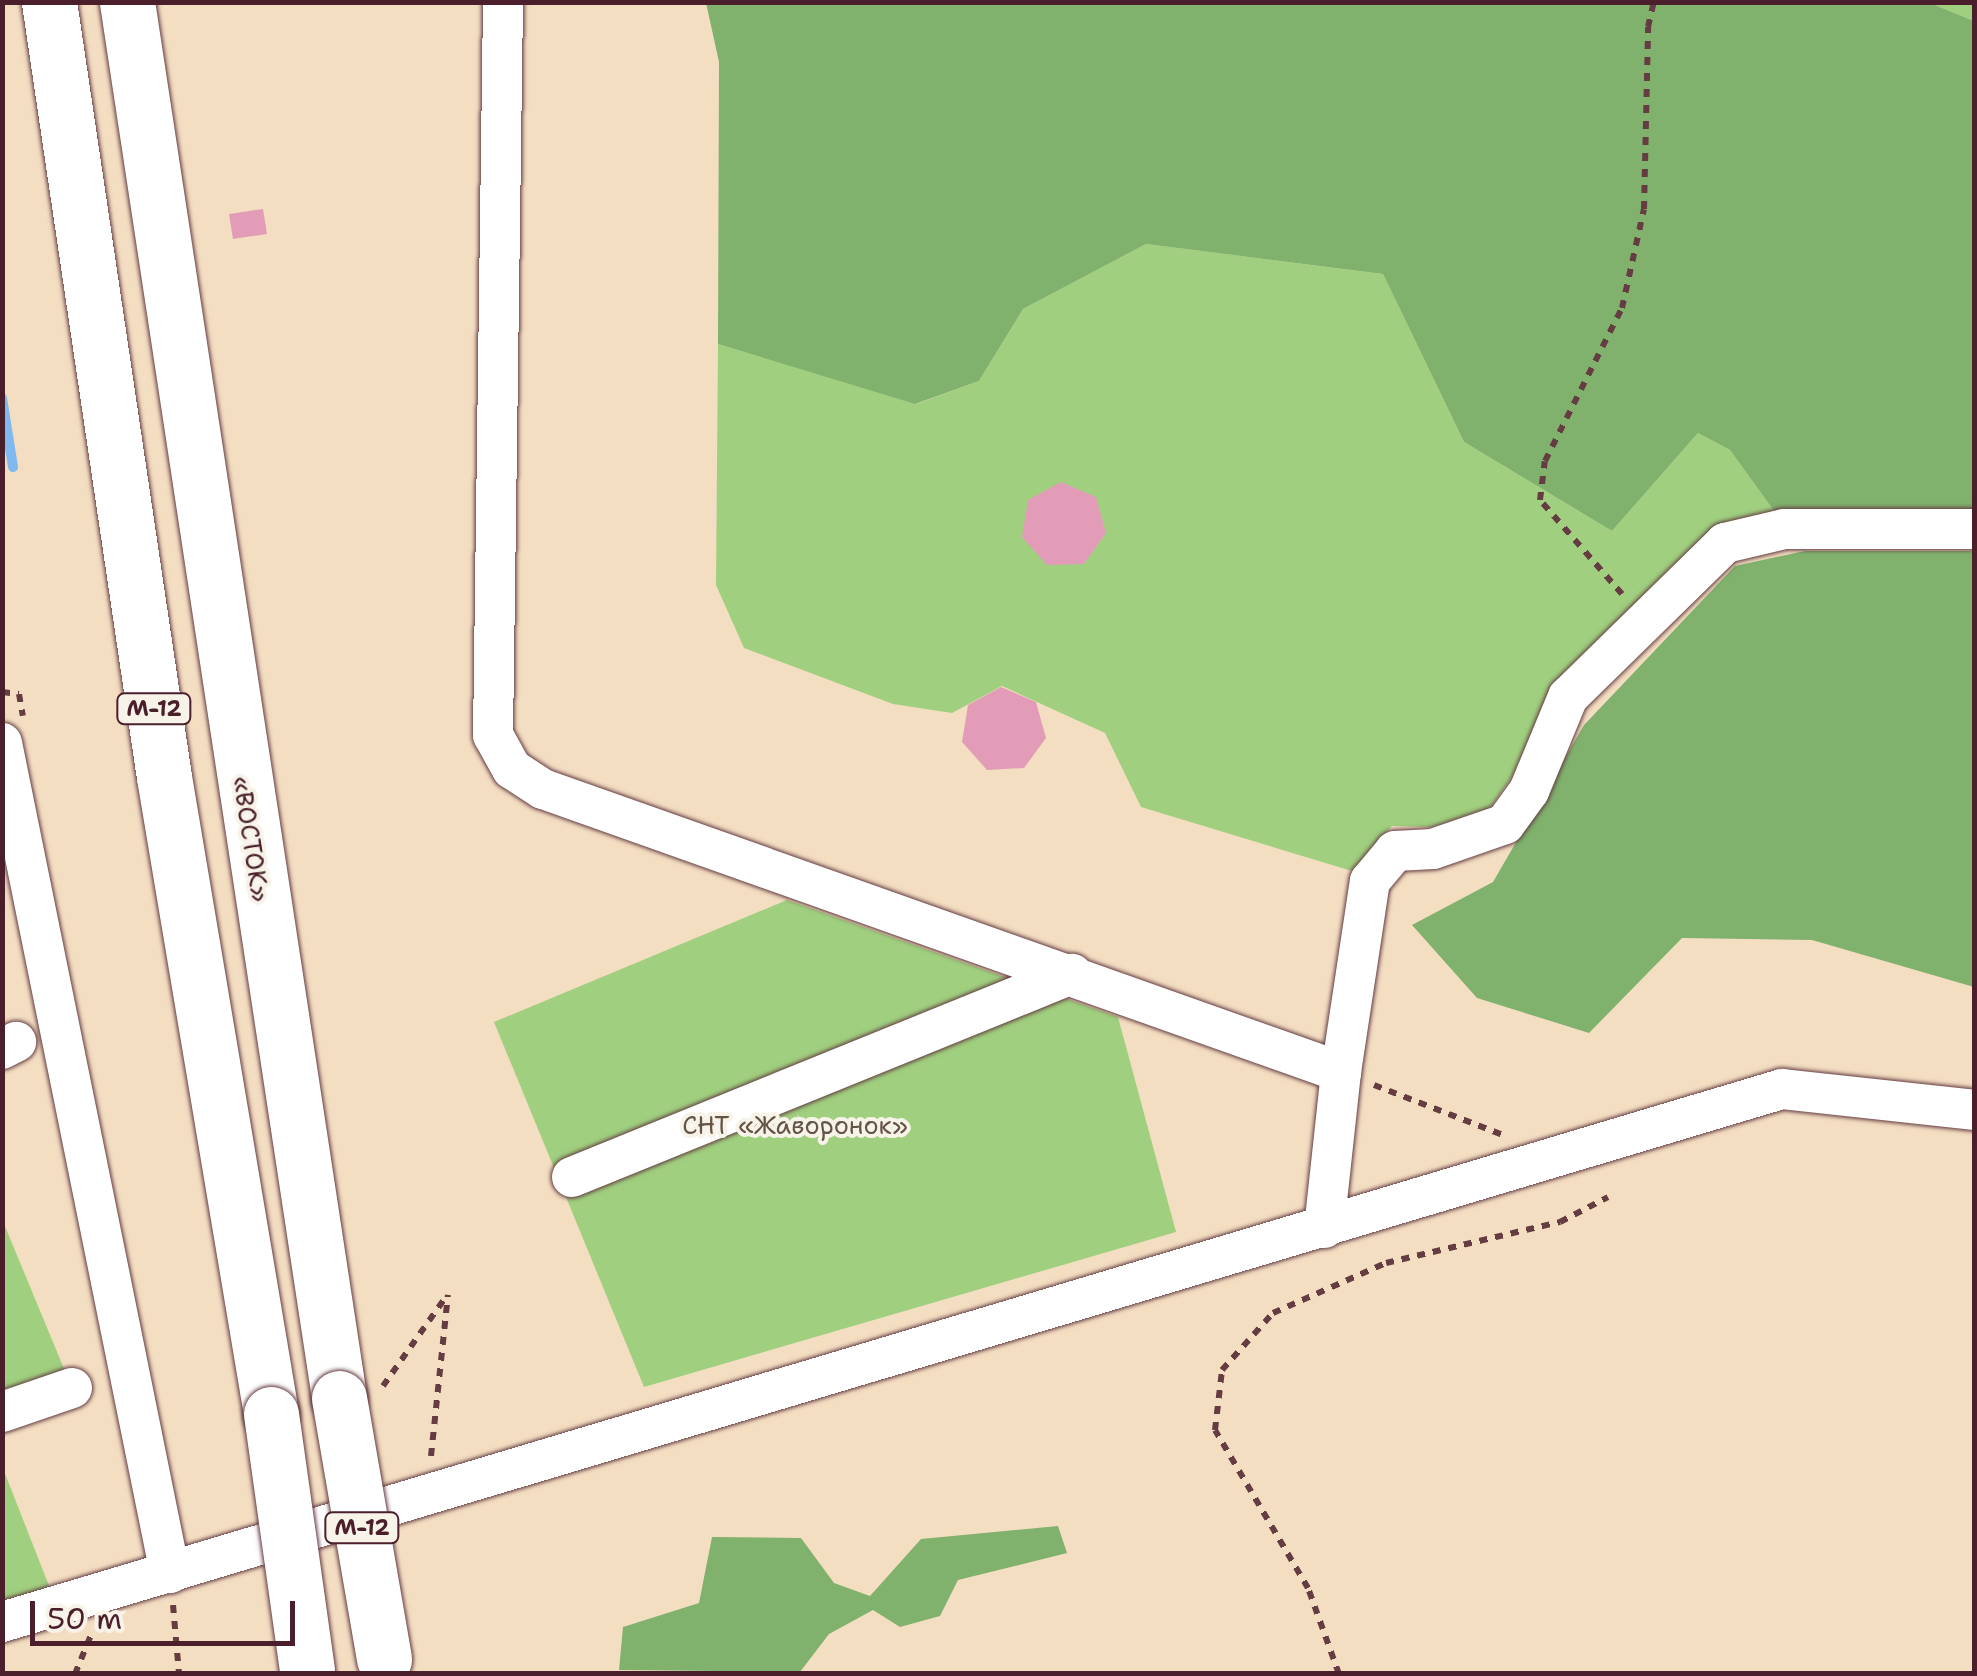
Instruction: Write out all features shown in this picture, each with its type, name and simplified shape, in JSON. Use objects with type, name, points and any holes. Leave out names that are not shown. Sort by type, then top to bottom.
[{"type":"highway","name":"М-12","points":[[48,2],[164,777],[271,1414],[308,1672]]},
{"type":"highway","name":"«ВОСТОК»","points":[[127,2],[339,1398],[386,1666]]},
{"type":"street","points":[[503,2],[494,735],[512,769],[544,789],[1340,1072]]},
{"type":"street","points":[[1324,1228],[1340,1072],[1370,880],[1395,852],[1432,849],[1505,824],[1528,791],[1568,697],[1725,543],[1784,529],[1974,529]]},
{"type":"street","points":[[15,738],[170,1573]]},
{"type":"street","points":[[572,1177],[1072,974]]},
{"type":"street","points":[[2,1622],[1782,1089],[1974,1110]]},
{"type":"street","points":[[2,1412],[72,1388]]},
{"type":"path","points":[[1646,621],[1540,500],[1544,461],[1622,308],[1644,209],[1648,27],[1654,2]]},
{"type":"path","points":[[2,692],[19,694],[15,738]]},
{"type":"path","points":[[1340,1072],[1560,1156]]},
{"type":"path","points":[[1340,1674],[1308,1588],[1214,1430],[1222,1370],[1273,1313],[1386,1263],[1560,1222],[1608,1197]]},
{"type":"path","points":[[339,1398],[380,1390],[448,1294],[431,1456],[413,1461]]},
{"type":"path","points":[[170,1573],[179,1674]]},
{"type":"green space","points":[[706,3],[1930,3],[1974,21],[1974,516],[1779,518],[1730,450],[1698,433],[1612,531],[1464,442],[1383,274],[1146,244],[1023,309],[979,381],[915,404],[718,344],[719,62]]},
{"type":"green space","points":[[1930,3],[1974,3],[1974,21]]},
{"type":"green space","points":[[1146,244],[1383,274],[1464,442],[1612,531],[1698,433],[1730,450],[1779,518],[1550,691],[1512,777],[1490,808],[1432,827],[1392,826],[1352,871],[1141,807],[1105,733],[1002,686],[952,713],[893,704],[744,648],[716,585],[718,344],[916,404],[979,381],[1023,309]]},
{"type":"green space","points":[[1805,551],[1974,551],[1974,987],[1812,940],[1682,938],[1589,1033],[1477,998],[1412,925],[1493,882],[1584,725],[1735,566]]},
{"type":"green space","name":"СНТ «Жаворонок»","points":[[787,900],[1118,1017],[1176,1232],[644,1387],[494,1022]]},
{"type":"green space","points":[[2,1219],[72,1388],[2,1412]]},
{"type":"green space","points":[[2,1466],[57,1606],[2,1622]]},
{"type":"green space","points":[[1058,1526],[1067,1553],[958,1580],[940,1616],[900,1627],[873,1610],[829,1634],[800,1672],[619,1670],[623,1627],[699,1603],[712,1537],[801,1538],[834,1583],[870,1596],[921,1539]]},
{"type":"building","points":[[263,209],[267,234],[233,239],[229,214]]},
{"type":"building","points":[[1061,482],[1096,497],[1106,533],[1084,564],[1047,565],[1022,537],[1028,500]]},
{"type":"building","points":[[1001,687],[1036,702],[1046,738],[1024,768],[987,770],[962,742],[968,705]]},
{"type":"waterway","points":[[2,398],[13,467]]}]
